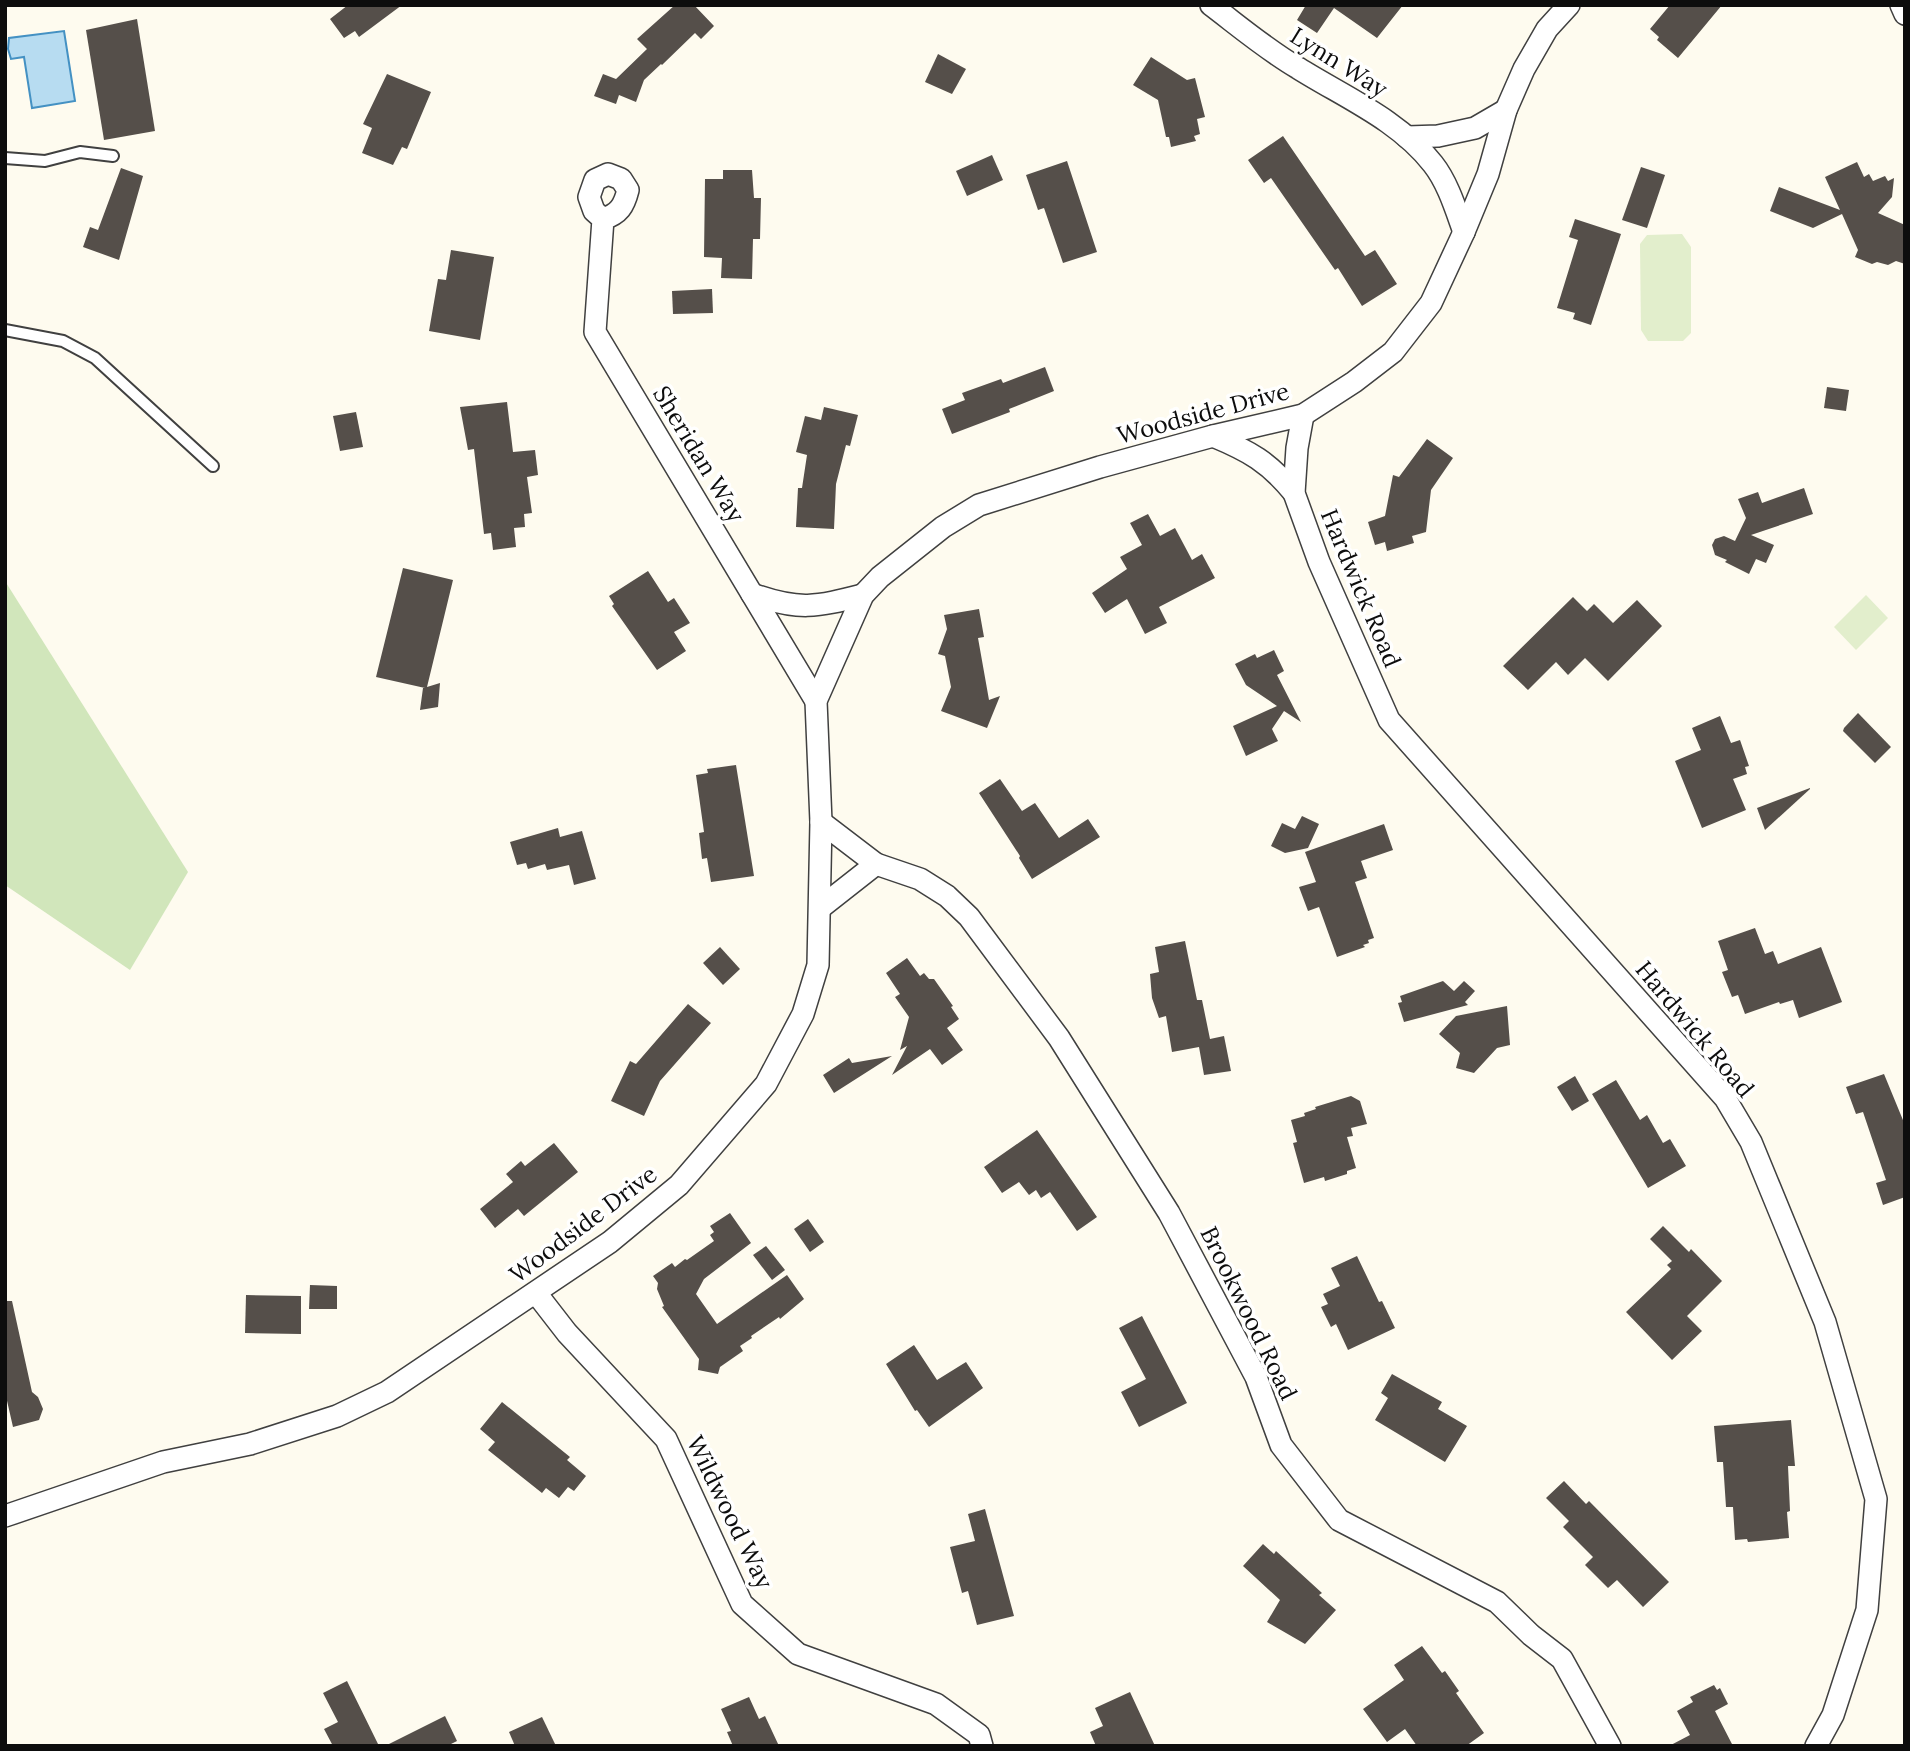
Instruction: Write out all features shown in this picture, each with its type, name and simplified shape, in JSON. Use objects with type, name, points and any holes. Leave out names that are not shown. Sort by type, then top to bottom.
[{"type":"street","name":"Lynn Way","points":[[1211,5],[1275,54],[1364,106],[1407,137],[1434,165],[1452,200],[1464,232]]},
{"type":"street","name":"Woodside Drive","points":[[5,1516],[163,1462],[250,1444],[337,1416],[387,1392],[610,1242],[679,1185],[766,1084],[803,1014],[818,965],[821,822],[817,701],[863,595],[880,577],[943,527],[979,505],[1100,467],[1303,415],[1354,382],[1393,352],[1431,303],[1488,174],[1506,110],[1524,69],[1547,29],[1569,5]]},
{"type":"street","points":[[1901,5],[1905,14]]},
{"type":"street","points":[[1407,137],[1438,136],[1475,128],[1506,110]]},
{"type":"street","name":"Sheridan Way","points":[[603,219],[594,332],[817,701]]},
{"type":"street","name":"Hardwick Road","points":[[1303,415],[1297,448],[1294,494],[1318,562],[1389,720],[1725,1098],[1751,1142],[1825,1322],[1876,1499],[1867,1610],[1832,1715],[1816,1746]]},
{"type":"street","points":[[1213,436],[1244,449],[1277,472],[1294,494]]},
{"type":"street","points":[[752,594],[782,605],[819,606],[863,595]]},
{"type":"street","name":"Brookwood Road","points":[[821,822],[876,864],[920,879],[947,896],[970,917],[1059,1038],[1169,1213],[1256,1377],[1281,1444],[1339,1520],[1497,1602],[1531,1635],[1562,1659],[1610,1746]]},
{"type":"street","points":[[820,908],[876,864]]},
{"type":"street","name":"Wildwood Way","points":[[536,1293],[567,1333],[666,1439],[742,1604],[798,1654],[936,1704],[979,1735],[982,1746]]},
{"type":"lane","points":[[5,159],[45,161],[80,152],[113,156]]},
{"type":"lane","points":[[5,330],[63,341],[95,358],[213,466]]},
{"type":"green space","points":[[1682,234],[1691,247],[1691,333],[1683,341],[1648,341],[1641,330],[1640,244],[1647,235]]},
{"type":"green space","points":[[5,581],[188,872],[130,970],[5,885]]},
{"type":"green space","points":[[1866,595],[1888,618],[1856,650],[1834,627]]},
{"type":"water","points":[[64,31],[75,101],[32,108],[24,57],[11,59],[9,38]]},
{"type":"building","points":[[348,5],[402,5],[359,37],[355,31],[344,38],[330,19]]},
{"type":"building","points":[[675,5],[694,5],[714,26],[701,39],[695,33],[644,80],[636,102],[619,95],[616,104],[594,96],[603,74],[616,79],[647,49],[637,39]]},
{"type":"building","points":[[1306,5],[1403,5],[1377,38],[1334,8],[1317,33],[1297,20]]},
{"type":"building","points":[[1670,5],[1722,5],[1678,58],[1657,40],[1659,37],[1650,29]]},
{"type":"building","points":[[137,19],[155,131],[104,140],[86,30]]},
{"type":"building","points":[[938,54],[966,69],[952,94],[925,82]]},
{"type":"building","points":[[1151,57],[1187,80],[1195,78],[1205,117],[1197,119],[1200,134],[1194,136],[1196,141],[1171,147],[1169,137],[1166,137],[1158,100],[1133,85]]},
{"type":"building","points":[[387,74],[431,92],[407,149],[402,147],[393,165],[362,153],[372,128],[363,124]]},
{"type":"building","points":[[1283,136],[1365,256],[1375,250],[1397,284],[1362,306],[1338,268],[1335,270],[1271,178],[1264,183],[1248,160]]},
{"type":"building","points":[[992,155],[1003,180],[967,196],[956,171]]},
{"type":"building","points":[[1067,161],[1097,252],[1063,263],[1044,208],[1038,210],[1026,175]]},
{"type":"building","points":[[1857,162],[1864,177],[1869,174],[1873,181],[1885,176],[1888,181],[1894,178],[1892,197],[1878,213],[1905,225],[1905,264],[1896,261],[1888,265],[1877,262],[1872,264],[1855,257],[1858,250],[1842,214],[1813,228],[1770,211],[1779,187],[1840,210],[1825,177]]},
{"type":"building","points":[[1641,167],[1665,175],[1647,228],[1622,220]]},
{"type":"building","points":[[121,168],[143,176],[119,260],[83,247],[90,227],[98,230]]},
{"type":"building","points":[[723,170],[752,170],[754,198],[761,198],[760,239],[753,239],[752,279],[721,278],[722,258],[704,257],[705,179],[723,179]]},
{"type":"building","points":[[1575,219],[1621,234],[1591,325],[1573,319],[1575,313],[1557,308],[1578,240],[1569,237]]},
{"type":"building","points":[[451,250],[494,257],[480,340],[429,331],[438,279],[446,280]]},
{"type":"building","points":[[712,289],[713,313],[673,314],[672,291]]},
{"type":"building","points":[[1045,367],[1054,391],[1009,409],[1010,412],[952,434],[942,409],[965,400],[962,393],[1001,379],[1003,383]]},
{"type":"building","points":[[1827,387],[1849,390],[1846,411],[1824,408]]},
{"type":"building","points":[[507,402],[513,452],[535,450],[538,475],[527,477],[532,513],[524,514],[525,527],[514,528],[516,547],[493,550],[491,533],[484,534],[474,449],[468,450],[460,407]]},
{"type":"building","points":[[824,407],[858,415],[850,446],[846,445],[836,484],[834,529],[796,527],[798,488],[802,488],[807,455],[796,452],[805,416],[821,420]]},
{"type":"building","points":[[356,412],[363,447],[340,451],[333,416]]},
{"type":"building","points":[[1427,439],[1453,458],[1431,490],[1426,532],[1412,536],[1414,543],[1387,551],[1385,542],[1375,545],[1368,522],[1385,516],[1393,475],[1399,477]]},
{"type":"building","points":[[1804,488],[1813,514],[1751,535],[1774,545],[1766,563],[1756,559],[1749,574],[1715,555],[1712,545],[1715,539],[1724,536],[1735,541],[1746,518],[1738,499],[1758,492],[1762,503]]},
{"type":"building","points":[[1148,514],[1160,536],[1175,528],[1192,560],[1202,554],[1215,578],[1159,607],[1167,623],[1145,634],[1127,599],[1105,613],[1092,593],[1127,569],[1120,557],[1142,545],[1130,523]]},
{"type":"building","points":[[403,568],[453,580],[427,687],[440,683],[438,707],[420,710],[425,688],[376,677]]},
{"type":"building","points":[[648,571],[668,602],[674,598],[690,623],[674,632],[686,651],[657,670],[612,606],[614,604],[609,596]]},
{"type":"building","points":[[1573,597],[1587,611],[1594,604],[1613,623],[1637,600],[1662,626],[1608,681],[1585,658],[1568,675],[1556,662],[1528,690],[1503,666]]},
{"type":"building","points":[[979,609],[984,637],[978,638],[989,700],[1000,696],[987,728],[941,711],[951,687],[945,656],[938,654],[947,629],[944,615]]},
{"type":"building","points":[[1274,650],[1284,671],[1277,675],[1301,722],[1284,711],[1272,729],[1278,741],[1246,756],[1233,726],[1277,706],[1246,685],[1235,664],[1255,654],[1257,658]]},
{"type":"building","points":[[1858,713],[1891,747],[1875,763],[1843,731]]},
{"type":"building","points":[[1720,716],[1731,743],[1740,740],[1749,766],[1745,767],[1747,774],[1733,779],[1746,810],[1702,828],[1675,761],[1701,750],[1692,728]]},
{"type":"building","points":[[736,765],[754,876],[711,882],[707,858],[702,859],[699,833],[704,832],[696,775],[708,773],[707,769]]},
{"type":"building","points":[[1000,779],[1022,811],[1035,803],[1059,838],[1088,819],[1100,837],[1032,879],[979,793]]},
{"type":"building","points":[[1810,789],[1765,830],[1757,808]]},
{"type":"building","points":[[1302,816],[1319,824],[1308,848],[1285,853],[1271,846],[1282,823],[1295,829]]},
{"type":"building","points":[[1384,824],[1393,850],[1361,861],[1367,878],[1355,882],[1374,938],[1363,945],[1365,947],[1337,957],[1319,907],[1308,911],[1299,887],[1316,882],[1305,852]]},
{"type":"building","points":[[558,828],[560,837],[582,831],[596,879],[574,885],[569,865],[547,870],[545,864],[528,869],[526,863],[517,865],[510,842]]},
{"type":"building","points":[[1755,928],[1765,954],[1773,951],[1778,964],[1821,947],[1842,1002],[1799,1018],[1793,1000],[1745,1014],[1738,995],[1732,997],[1722,972],[1728,970],[1718,941]]},
{"type":"building","points":[[1185,941],[1197,1000],[1202,1000],[1210,1039],[1224,1036],[1231,1071],[1204,1075],[1199,1047],[1172,1052],[1166,1016],[1159,1018],[1152,998],[1150,974],[1159,972],[1155,947]]},
{"type":"building","points":[[720,947],[740,969],[723,985],[703,963]]},
{"type":"building","points":[[907,958],[920,976],[924,973],[929,979],[934,979],[953,1006],[951,1007],[959,1019],[947,1028],[963,1050],[942,1065],[930,1049],[892,1075],[907,1046],[900,1050],[909,1017],[895,997],[900,994],[886,973]]},
{"type":"building","points":[[1443,981],[1454,991],[1464,981],[1475,991],[1465,1002],[1468,1005],[1404,1022],[1398,1003],[1402,1002],[1400,996]]},
{"type":"building","points":[[688,1004],[711,1023],[660,1081],[644,1116],[611,1101],[630,1061],[636,1064]]},
{"type":"building","points":[[1507,1006],[1510,1045],[1497,1048],[1474,1073],[1456,1068],[1460,1053],[1439,1034],[1456,1016]]},
{"type":"building","points":[[892,1056],[834,1093],[823,1075],[849,1058],[852,1063]]},
{"type":"building","points":[[1884,1074],[1905,1125],[1905,1197],[1883,1205],[1876,1183],[1886,1180],[1863,1112],[1856,1114],[1846,1087]]},
{"type":"building","points":[[1575,1076],[1589,1101],[1572,1111],[1557,1087]]},
{"type":"building","points":[[1616,1080],[1640,1120],[1647,1115],[1663,1143],[1670,1139],[1686,1166],[1648,1188],[1592,1094]]},
{"type":"building","points":[[1351,1096],[1360,1101],[1367,1124],[1351,1128],[1353,1136],[1347,1137],[1356,1168],[1325,1181],[1324,1177],[1304,1183],[1293,1143],[1297,1142],[1291,1120],[1305,1116],[1304,1113],[1316,1109],[1315,1107]]},
{"type":"building","points":[[1037,1130],[1097,1217],[1077,1231],[1050,1192],[1041,1198],[1036,1190],[1029,1195],[1019,1182],[1002,1193],[984,1167]]},
{"type":"building","points":[[554,1143],[578,1172],[524,1216],[518,1209],[495,1228],[480,1209],[513,1182],[506,1174],[521,1161],[525,1166]]},
{"type":"building","points":[[730,1213],[751,1243],[704,1279],[696,1294],[717,1324],[787,1275],[804,1299],[780,1319],[779,1317],[751,1336],[752,1338],[740,1346],[743,1351],[720,1367],[718,1374],[698,1370],[699,1359],[662,1307],[664,1306],[657,1289],[658,1283],[653,1276],[672,1263],[675,1267],[714,1241],[710,1235],[714,1232],[710,1226]]},
{"type":"building","points":[[808,1219],[824,1242],[810,1252],[794,1229]]},
{"type":"building","points":[[1663,1226],[1689,1252],[1691,1249],[1722,1281],[1687,1316],[1702,1331],[1672,1360],[1626,1312],[1671,1269],[1667,1265],[1672,1261],[1650,1239]]},
{"type":"building","points":[[766,1246],[785,1270],[772,1280],[753,1255]]},
{"type":"building","points":[[1357,1256],[1395,1328],[1348,1350],[1336,1324],[1331,1327],[1321,1307],[1328,1304],[1323,1294],[1340,1286],[1331,1268]]},
{"type":"building","points":[[310,1285],[337,1286],[337,1309],[309,1309]]},
{"type":"building","points":[[246,1295],[301,1296],[301,1334],[245,1333]]},
{"type":"building","points":[[5,1301],[12,1301],[32,1392],[38,1397],[43,1409],[39,1420],[13,1427],[5,1392]]},
{"type":"building","points":[[1142,1316],[1187,1403],[1139,1427],[1121,1392],[1146,1379],[1119,1328]]},
{"type":"building","points":[[914,1345],[937,1380],[966,1362],[983,1388],[929,1427],[917,1410],[915,1411],[886,1364]]},
{"type":"building","points":[[1392,1374],[1442,1402],[1438,1409],[1467,1426],[1445,1462],[1375,1420],[1388,1398],[1381,1393]]},
{"type":"building","points":[[502,1402],[570,1457],[567,1460],[586,1476],[574,1491],[568,1487],[559,1498],[546,1488],[542,1493],[488,1450],[495,1442],[480,1429]]},
{"type":"building","points":[[1791,1420],[1795,1466],[1788,1466],[1789,1538],[1748,1542],[1747,1539],[1735,1540],[1733,1507],[1726,1507],[1723,1462],[1717,1462],[1714,1426]]},
{"type":"building","points":[[1564,1481],[1586,1504],[1589,1501],[1669,1582],[1643,1607],[1617,1580],[1608,1588],[1585,1565],[1593,1557],[1563,1527],[1569,1521],[1546,1498]]},
{"type":"building","points":[[985,1509],[1014,1616],[977,1625],[968,1591],[962,1593],[950,1547],[975,1541],[968,1514]]},
{"type":"building","points":[[1263,1544],[1274,1554],[1276,1551],[1322,1593],[1319,1595],[1336,1610],[1305,1644],[1267,1622],[1280,1600],[1243,1566]]},
{"type":"building","points":[[1422,1646],[1442,1673],[1445,1671],[1459,1691],[1456,1693],[1484,1733],[1466,1746],[1417,1746],[1405,1729],[1387,1742],[1363,1709],[1404,1680],[1394,1665]]},
{"type":"building","points":[[347,1681],[379,1746],[333,1746],[324,1729],[338,1722],[323,1693]]},
{"type":"building","points":[[1714,1685],[1717,1690],[1720,1688],[1728,1704],[1715,1711],[1733,1746],[1669,1746],[1690,1735],[1677,1711],[1693,1702],[1690,1697]]},
{"type":"building","points":[[1130,1692],[1155,1746],[1096,1746],[1090,1732],[1103,1726],[1095,1708]]},
{"type":"building","points":[[749,1697],[759,1719],[765,1716],[779,1746],[733,1746],[727,1732],[731,1731],[721,1709]]},
{"type":"building","points":[[445,1716],[457,1741],[447,1746],[385,1746]]},
{"type":"building","points":[[542,1717],[556,1746],[515,1746],[509,1732]]}]
